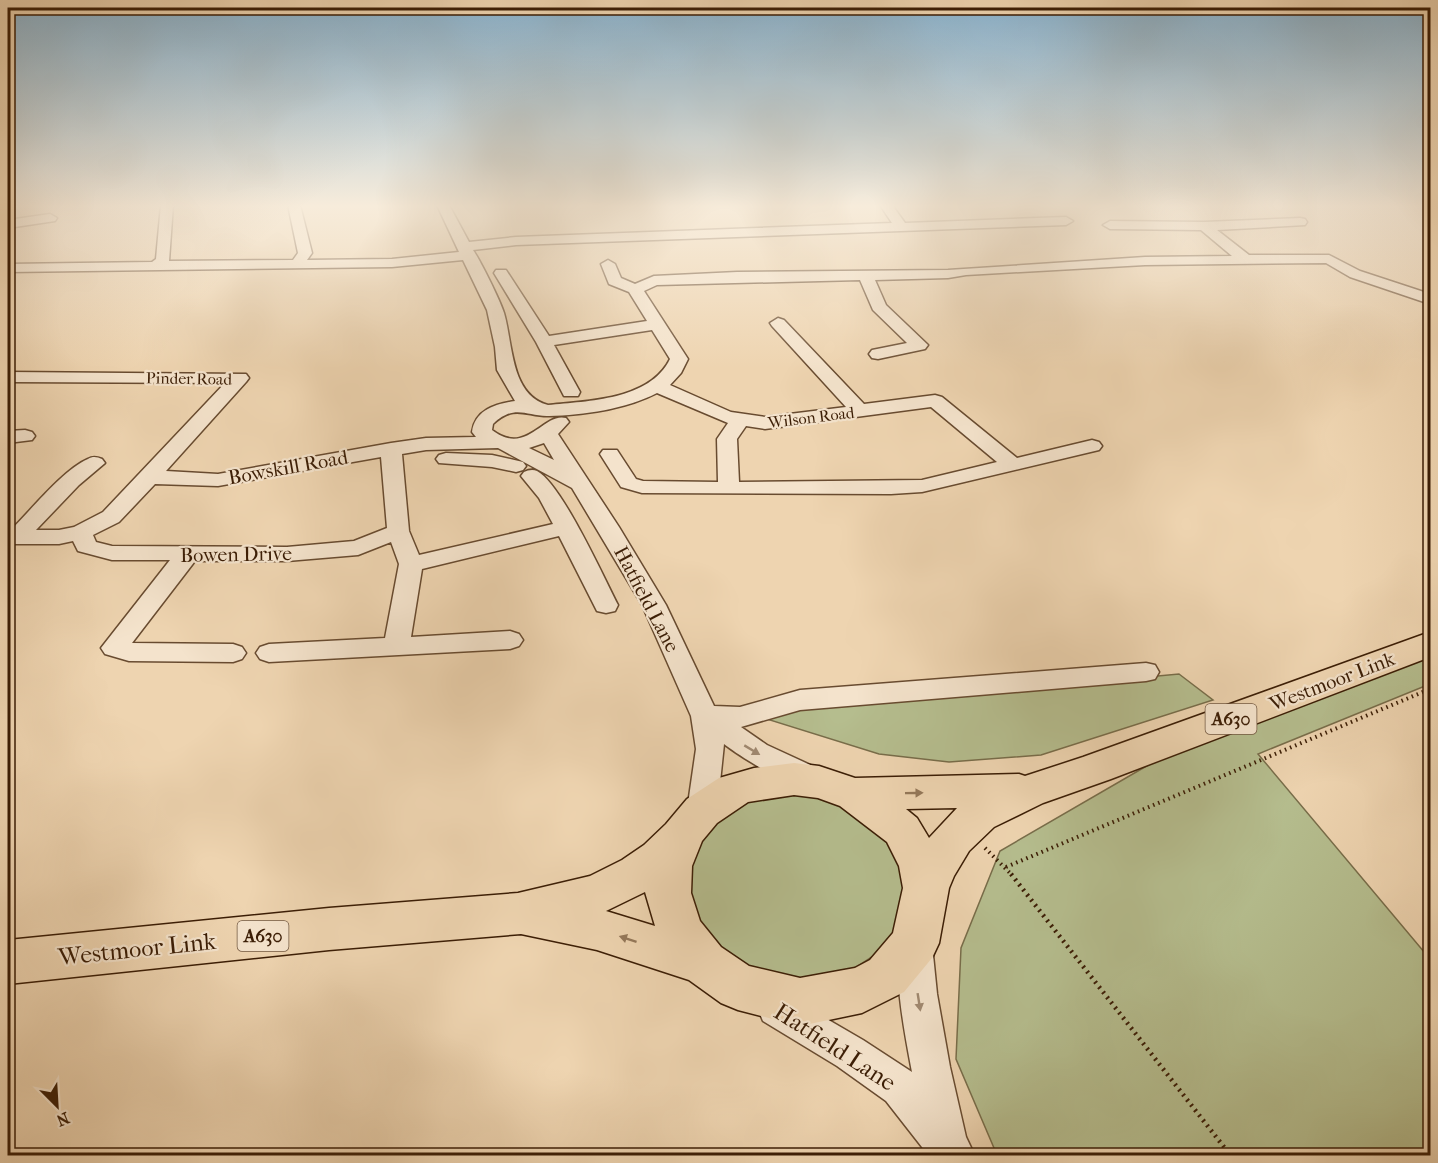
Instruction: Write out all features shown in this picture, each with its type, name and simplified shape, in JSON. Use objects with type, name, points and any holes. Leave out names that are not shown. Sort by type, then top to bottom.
[{"type":"highway","name":"Westmoor Link","points":[[926,888],[941,853],[965,828],[978,816],[1029,790],[1096,769],[1431,644]]},
{"type":"highway","name":"Westmoor Link","points":[[8,962],[329,929],[518,914],[598,894],[638,874],[660,858],[693,821],[734,790],[754,784],[794,779],[837,788],[1029,790]]},
{"type":"highway","points":[[837,788],[902,830],[921,864],[926,888],[915,944]]},
{"type":"highway","points":[[693,821],[670,866],[668,893],[680,932],[721,975]]},
{"type":"highway","name":"Westmoor Link","points":[[518,914],[597,929],[800,1002],[862,990],[887,976],[915,944]]},
{"type":"street","points":[[155,267],[163,259]]},
{"type":"street","points":[[297,264],[300,259]]},
{"type":"street","points":[[8,268],[409,262],[424,259]]},
{"type":"street","points":[[472,259],[495,310],[504,346],[506,370],[482,432],[500,442]]},
{"type":"street","points":[[635,290],[654,281],[959,272],[1145,261],[1306,259]]},
{"type":"street","points":[[1329,259],[1355,274],[1431,298]]},
{"type":"street","points":[[546,419],[658,386],[677,370],[680,359],[635,290],[614,281],[608,264]]},
{"type":"street","points":[[865,275],[879,307],[920,345],[878,354]]},
{"type":"street","points":[[505,278],[571,392]]},
{"type":"street","points":[[778,323],[860,411]]},
{"type":"street","points":[[544,342],[656,324]]},
{"type":"street","name":"Hatfield Lane","points":[[506,370],[522,398],[546,419],[581,487],[608,527],[654,605],[705,716],[710,749],[693,821]]},
{"type":"street","name":"Pinder Road","points":[[8,377],[240,378],[150,477]]},
{"type":"street","name":"Wilson Road","points":[[658,386],[739,421],[765,423],[935,400],[1013,465]]},
{"type":"street","name":"Bowskill Road","points":[[150,477],[218,480],[392,457],[426,444],[484,422],[507,408],[546,419],[527,442],[426,444]]},
{"type":"street","points":[[729,488],[727,439],[739,421]]},
{"type":"street","name":"Hatfield Lane","points":[[500,442],[547,464],[581,487]]},
{"type":"street","points":[[610,454],[628,483],[642,487],[891,488],[922,486],[965,478],[1092,446]]},
{"type":"street","points":[[396,647],[411,564],[398,531],[392,457],[424,460],[464,458],[523,471],[549,496],[606,605]]},
{"type":"street","points":[[12,537],[95,463]]},
{"type":"street","points":[[12,537],[59,537],[81,532],[111,517],[150,477]]},
{"type":"street","points":[[411,564],[565,528]]},
{"type":"street","name":"Bowen Drive","points":[[81,532],[86,546],[112,553],[287,555],[358,548],[398,531]]},
{"type":"street","points":[[187,555],[114,648],[129,652],[233,654]]},
{"type":"street","points":[[269,653],[510,640]]},
{"type":"street","points":[[705,716],[740,717],[800,700],[1146,672]]},
{"type":"street","name":"Hatfield Lane","points":[[705,716],[757,753],[837,788]]},
{"type":"street","name":"Hatfield Lane","points":[[915,944],[919,998],[933,1084],[951,1150]]},
{"type":"street","name":"Hatfield Lane","points":[[721,975],[900,1087],[951,1150]]},
{"type":"path","points":[[1006,867],[1431,689]]},
{"type":"path","points":[[965,828],[1006,867],[1231,1155]]},
{"type":"green space","points":[[1430,656],[1430,684],[1258,754],[1430,959],[1430,1155],[997,1155],[956,1059],[961,948],[1000,851],[1150,764]]},
{"type":"green space","points":[[1179,674],[1213,700],[1041,755],[949,762],[879,754],[751,714]]},
{"type":"green space","points":[[818,794],[879,827],[899,856],[906,888],[901,922],[881,951],[849,972],[813,981],[740,966],[691,917],[686,857],[699,831],[748,797]]}]
